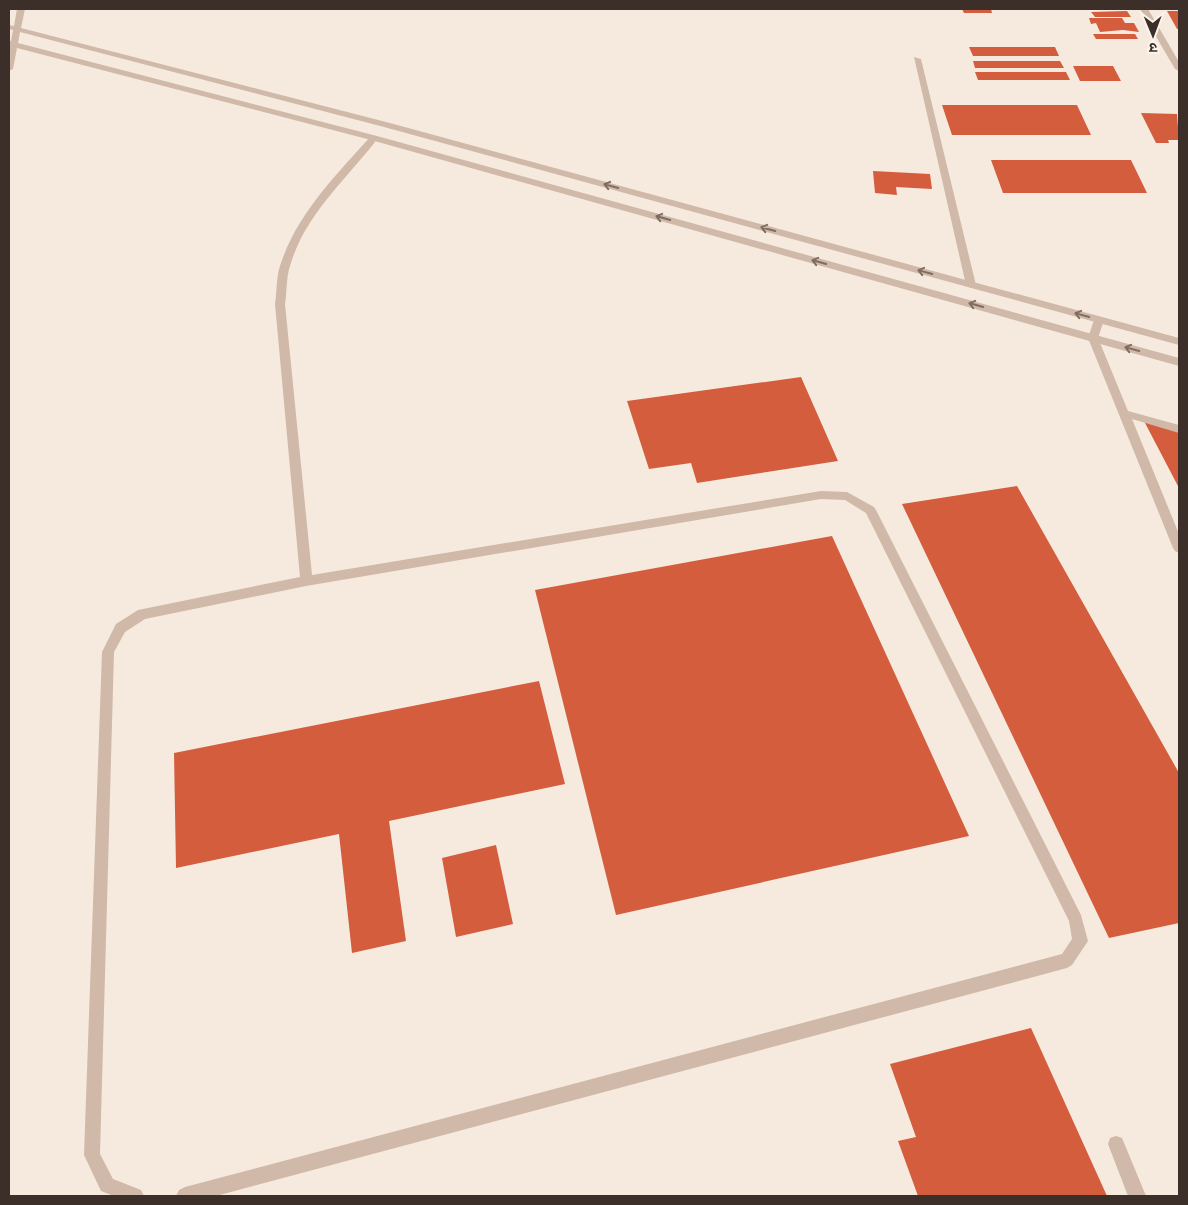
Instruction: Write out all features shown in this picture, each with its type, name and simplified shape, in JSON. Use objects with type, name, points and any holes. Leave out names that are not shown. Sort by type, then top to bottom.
[{"type":"street","points":[[9,69],[13,28],[21,9]]},
{"type":"street","points":[[1144,9],[1179,69]]},
{"type":"street","points":[[13,28],[387,125],[1179,342]]},
{"type":"street","points":[[11,44],[374,138],[1179,362]]},
{"type":"street","points":[[917,59],[971,285]]},
{"type":"street","points":[[306,581],[280,304],[284,268],[297,234],[320,200],[374,138]]},
{"type":"street","points":[[1098,320],[1093,338],[1179,548]]},
{"type":"street","points":[[1123,413],[1179,429]]},
{"type":"street","points":[[135,1196],[107,1185],[92,1155],[108,652],[120,628],[142,614],[306,581],[821,495],[848,496],[870,510],[1076,920],[1080,941],[1066,960],[185,1196]]},
{"type":"street","points":[[1116,1144],[1137,1196]]},
{"type":"building","points":[[962,9],[991,9],[992,13],[964,13]]},
{"type":"building","points":[[1127,11],[1131,17],[1095,17],[1091,12]]},
{"type":"building","points":[[1167,11],[1179,11],[1179,29],[1177,29]]},
{"type":"building","points":[[1089,18],[1122,18],[1125,23],[1134,23],[1139,32],[1123,30],[1100,32],[1096,23],[1091,24]]},
{"type":"building","points":[[1093,34],[1135,34],[1138,39],[1096,39]]},
{"type":"building","points":[[969,47],[1055,47],[1059,56],[973,56]]},
{"type":"building","points":[[973,61],[1060,61],[1064,68],[975,68]]},
{"type":"building","points":[[1073,66],[1113,66],[1121,81],[1080,81]]},
{"type":"building","points":[[975,72],[1066,72],[1070,80],[978,80]]},
{"type":"building","points":[[942,105],[1077,105],[1091,135],[952,135]]},
{"type":"building","points":[[1141,113],[1177,114],[1179,140],[1168,140],[1169,143],[1156,143]]},
{"type":"building","points":[[991,160],[1131,160],[1147,193],[1003,193]]},
{"type":"building","points":[[873,171],[930,174],[932,189],[896,187],[897,195],[875,193]]},
{"type":"building","points":[[801,377],[838,461],[697,483],[691,463],[649,469],[627,401]]},
{"type":"building","points":[[1144,421],[1179,431],[1179,488]]},
{"type":"building","points":[[1017,486],[1179,773],[1179,923],[1109,938],[902,504]]},
{"type":"building","points":[[832,536],[969,836],[616,915],[535,590]]},
{"type":"building","points":[[539,681],[565,784],[389,821],[406,941],[352,953],[339,834],[176,868],[174,753]]},
{"type":"building","points":[[496,845],[513,924],[456,937],[442,858]]},
{"type":"building","points":[[1031,1028],[1107,1196],[918,1196],[898,1141],[916,1137],[890,1064]]}]
